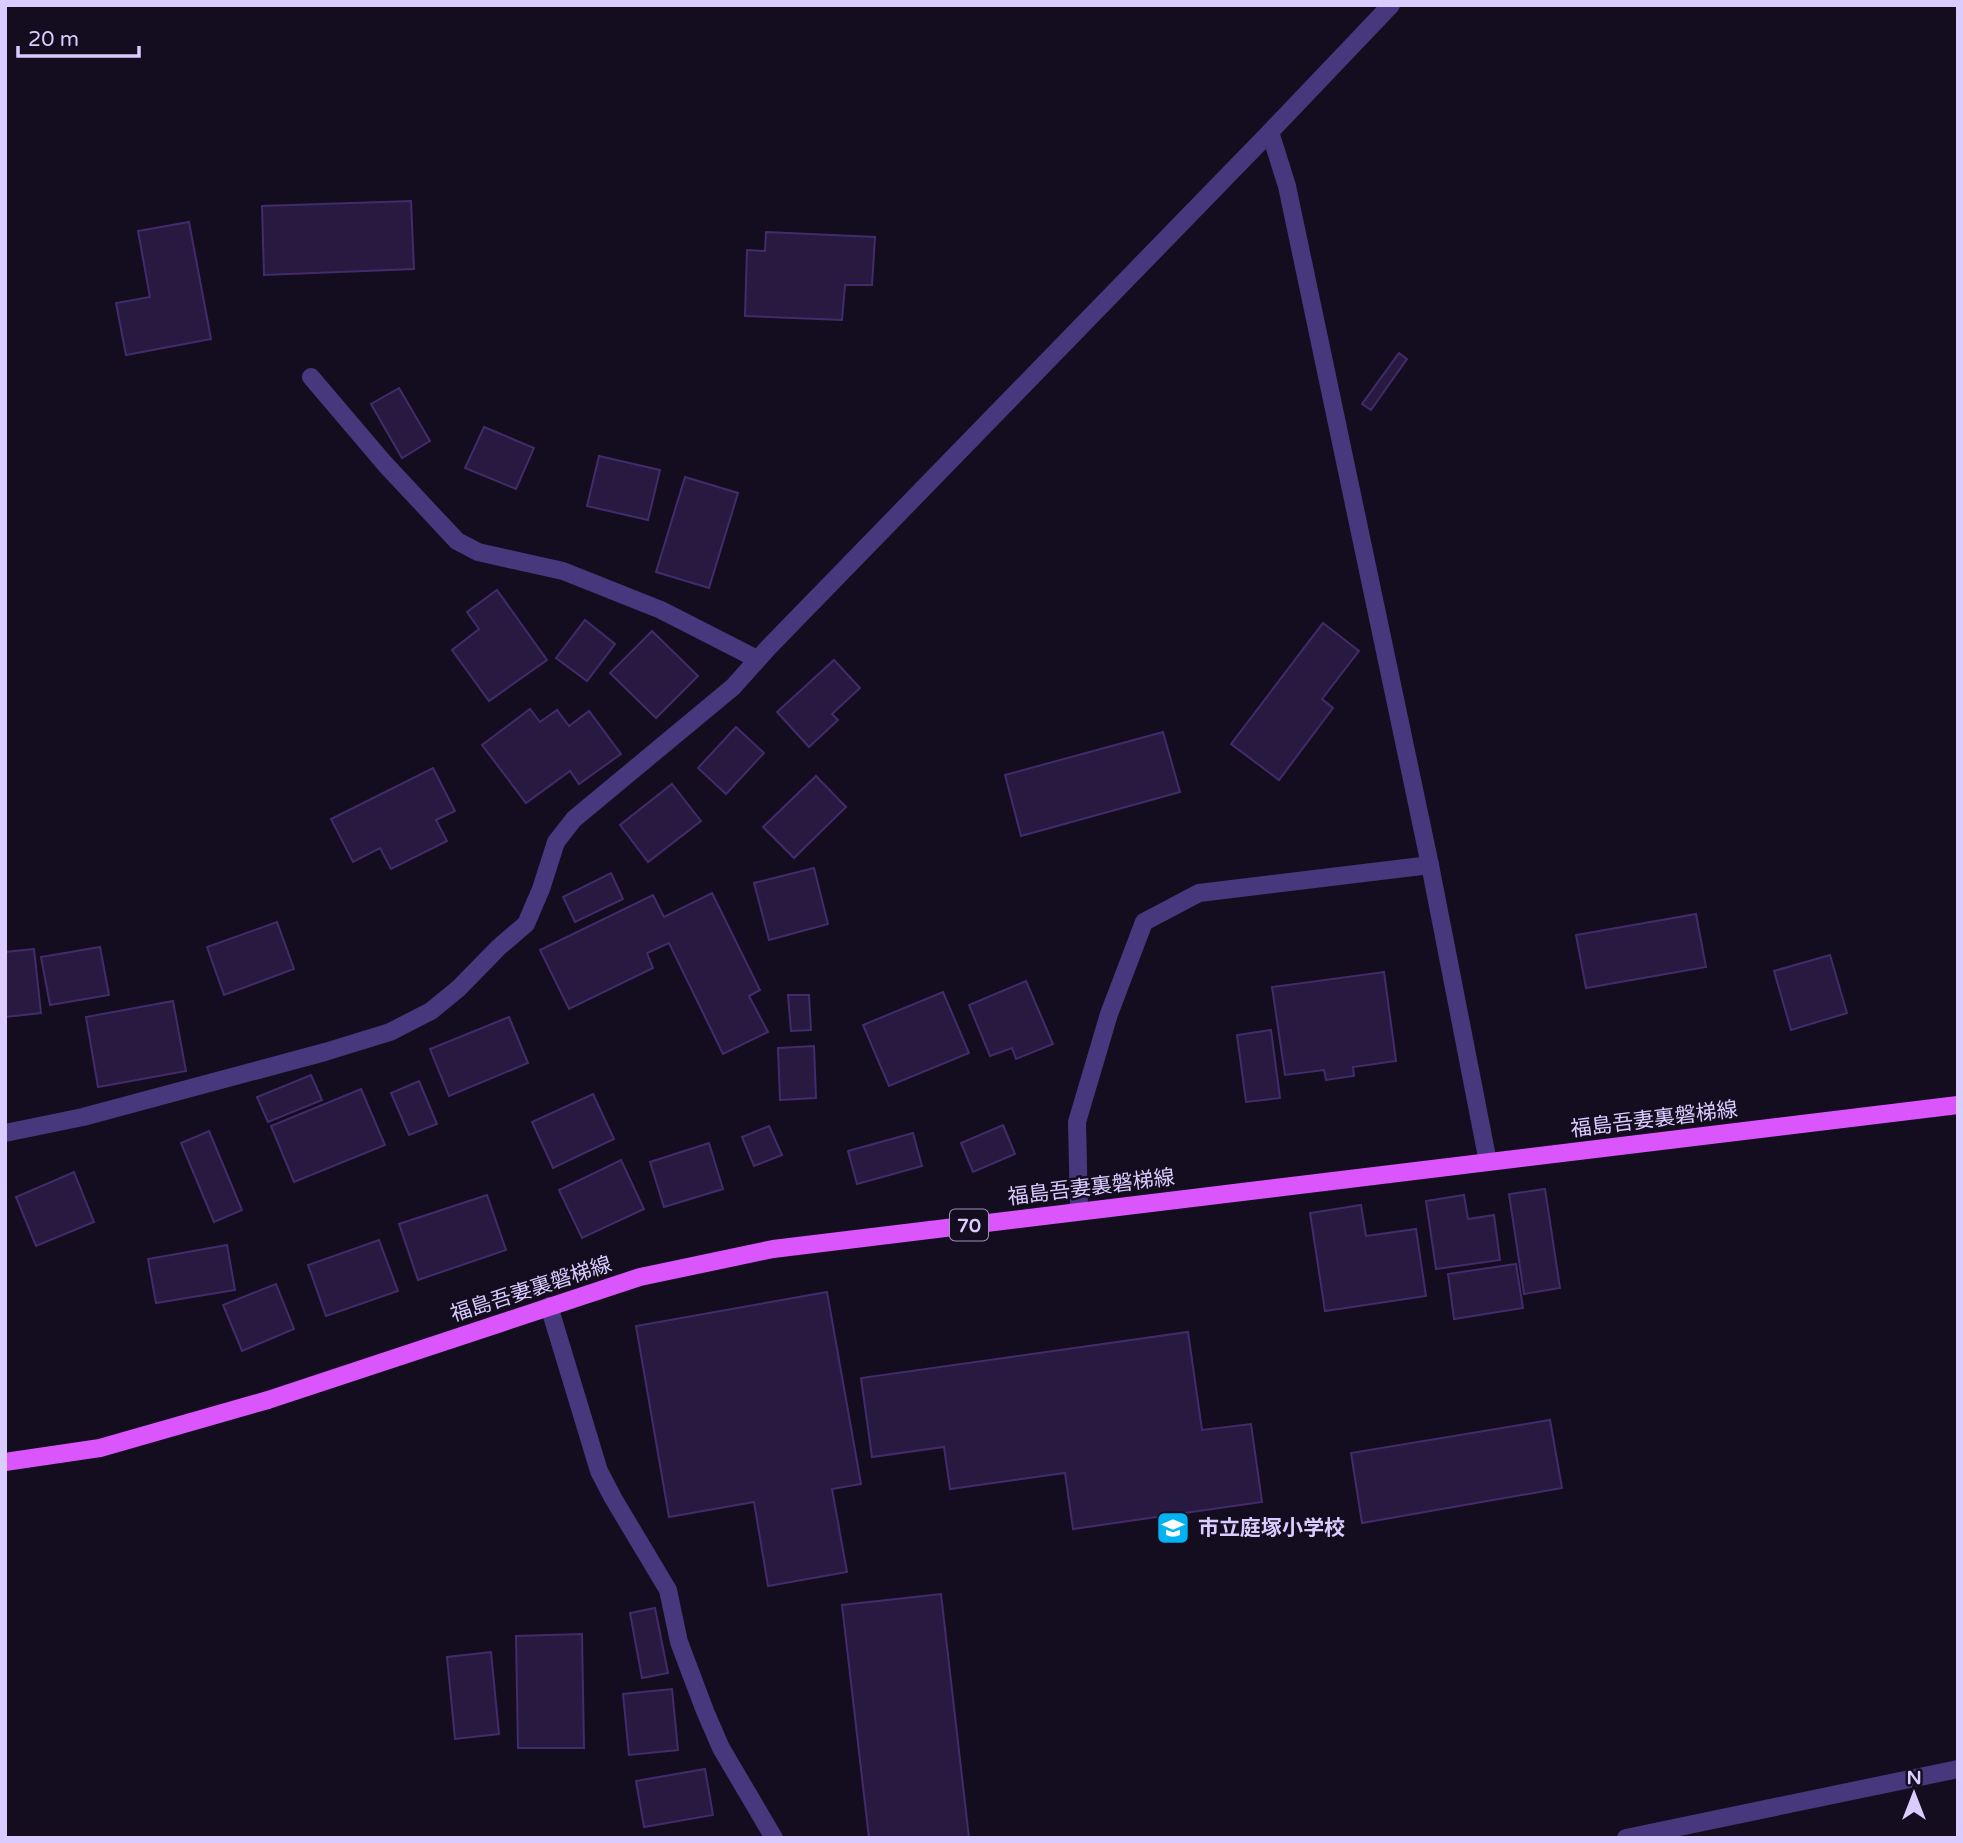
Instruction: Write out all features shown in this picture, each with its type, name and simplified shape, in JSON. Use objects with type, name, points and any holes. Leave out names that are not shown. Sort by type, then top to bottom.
[{"type":"main road","name":"福島吾妻裏磐梯線","points":[[5,1462],[100,1448],[242,1407],[640,1277],[773,1249],[1958,1105]]},
{"type":"street","points":[[5,1133],[83,1117],[325,1052],[390,1032],[431,1011],[526,924],[556,842],[574,819],[733,687],[757,659],[1391,5]]},
{"type":"street","points":[[1270,132],[1287,186],[1430,865],[1488,1161]]},
{"type":"street","points":[[312,377],[385,464],[457,541],[478,552],[576,576],[661,610],[757,659]]},
{"type":"street","points":[[1079,1211],[1077,1122],[1109,1014],[1144,922],[1199,893],[1430,865]]},
{"type":"street","points":[[550,1306],[599,1471],[612,1498],[668,1590],[679,1642],[705,1711],[721,1748],[774,1838]]},
{"type":"street","points":[[1626,1838],[1958,1769]]},
{"type":"building","points":[[411,201],[414,269],[264,275],[262,206]]},
{"type":"building","points":[[189,222],[211,339],[126,355],[116,303],[150,297],[138,231]]},
{"type":"building","points":[[766,232],[875,237],[872,285],[845,285],[842,320],[745,316],[747,250],[765,251]]},
{"type":"building","points":[[1399,353],[1407,359],[1371,410],[1362,404]]},
{"type":"building","points":[[399,388],[430,441],[402,458],[371,404]]},
{"type":"building","points":[[484,427],[534,448],[516,489],[465,468]]},
{"type":"building","points":[[599,456],[660,470],[648,520],[587,506]]},
{"type":"building","points":[[685,477],[738,493],[709,588],[656,572]]},
{"type":"building","points":[[497,590],[547,660],[489,701],[452,650],[479,629],[467,612]]},
{"type":"building","points":[[585,620],[615,644],[587,681],[556,658]]},
{"type":"building","points":[[1323,623],[1359,651],[1322,699],[1333,708],[1279,780],[1231,744]]},
{"type":"building","points":[[652,631],[698,676],[656,718],[610,673]]},
{"type":"building","points":[[834,660],[860,688],[832,714],[838,720],[809,747],[777,712]]},
{"type":"building","points":[[530,709],[540,722],[557,710],[569,726],[589,711],[621,754],[579,784],[570,771],[526,803],[482,745]]},
{"type":"building","points":[[736,727],[764,753],[726,794],[698,768]]},
{"type":"building","points":[[1163,732],[1180,792],[1021,836],[1005,775]]},
{"type":"building","points":[[433,768],[455,811],[436,820],[447,841],[391,869],[380,848],[353,862],[331,819]]},
{"type":"building","points":[[816,776],[846,807],[794,858],[763,827]]},
{"type":"building","points":[[672,784],[701,821],[648,862],[620,825]]},
{"type":"building","points":[[814,868],[828,924],[769,940],[754,883]]},
{"type":"building","points":[[611,873],[623,899],[575,922],[563,897]]},
{"type":"building","points":[[712,893],[760,990],[749,996],[768,1032],[723,1054],[669,943],[647,953],[653,968],[569,1009],[540,950],[653,895],[664,917]]},
{"type":"building","points":[[1696,914],[1706,967],[1586,988],[1576,935]]},
{"type":"building","points":[[277,922],[294,969],[224,995],[207,947]]},
{"type":"building","points":[[100,947],[109,995],[50,1005],[41,957]]},
{"type":"building","points":[[34,949],[41,1013],[5,1017],[5,952]]},
{"type":"building","points":[[1830,955],[1847,1013],[1791,1030],[1774,971]]},
{"type":"building","points":[[1384,972],[1396,1061],[1353,1067],[1354,1076],[1326,1080],[1324,1070],[1285,1075],[1272,987]]},
{"type":"building","points":[[1026,981],[1053,1044],[1016,1059],[1012,1048],[990,1056],[969,1005]]},
{"type":"building","points":[[943,992],[969,1053],[889,1086],[863,1025]]},
{"type":"building","points":[[788,995],[809,995],[811,1030],[791,1031]]},
{"type":"building","points":[[173,1001],[186,1071],[98,1087],[86,1017]]},
{"type":"building","points":[[509,1017],[528,1063],[449,1096],[430,1049]]},
{"type":"building","points":[[1271,1030],[1280,1098],[1246,1102],[1237,1035]]},
{"type":"building","points":[[814,1046],[816,1098],[780,1100],[778,1048]]},
{"type":"building","points":[[311,1075],[322,1100],[268,1122],[257,1097]]},
{"type":"building","points":[[419,1081],[437,1124],[409,1135],[391,1093]]},
{"type":"building","points":[[361,1089],[385,1145],[294,1182],[271,1126]]},
{"type":"building","points":[[593,1094],[614,1139],[553,1168],[532,1122]]},
{"type":"building","points":[[1003,1125],[1015,1154],[973,1172],[961,1143]]},
{"type":"building","points":[[769,1126],[782,1155],[754,1166],[742,1137]]},
{"type":"building","points":[[209,1131],[242,1210],[214,1222],[181,1143]]},
{"type":"building","points":[[913,1133],[922,1166],[857,1184],[848,1151]]},
{"type":"building","points":[[709,1143],[723,1189],[664,1207],[650,1162]]},
{"type":"building","points":[[621,1160],[644,1209],[582,1238],[559,1190]]},
{"type":"building","points":[[74,1172],[94,1222],[36,1246],[16,1197]]},
{"type":"building","points":[[1545,1189],[1560,1288],[1524,1294],[1509,1194]]},
{"type":"building","points":[[487,1195],[506,1250],[418,1280],[399,1224]]},
{"type":"building","points":[[1464,1195],[1468,1219],[1494,1215],[1500,1260],[1436,1269],[1426,1201]]},
{"type":"building","points":[[1361,1205],[1366,1236],[1416,1229],[1426,1296],[1325,1311],[1310,1213]]},
{"type":"building","points":[[379,1240],[398,1291],[326,1316],[308,1265]]},
{"type":"building","points":[[227,1245],[235,1290],[156,1303],[148,1259]]},
{"type":"building","points":[[1516,1264],[1523,1308],[1454,1319],[1448,1274]]},
{"type":"building","points":[[276,1284],[294,1329],[242,1351],[223,1305]]},
{"type":"building","points":[[827,1292],[861,1484],[832,1489],[847,1572],[768,1586],[754,1502],[669,1517],[636,1326]]},
{"type":"building","points":[[1188,1332],[1202,1430],[1251,1424],[1262,1502],[1073,1529],[1065,1473],[950,1489],[944,1447],[872,1457],[861,1378]]},
{"type":"building","points":[[1550,1420],[1562,1488],[1362,1523],[1351,1453]]},
{"type":"building","points":[[941,1594],[969,1838],[869,1838],[842,1605]]},
{"type":"building","points":[[655,1608],[668,1673],[642,1678],[630,1613]]},
{"type":"building","points":[[582,1634],[584,1748],[518,1748],[516,1636]]},
{"type":"building","points":[[491,1652],[499,1734],[455,1739],[447,1657]]},
{"type":"building","points":[[672,1689],[678,1750],[629,1755],[623,1694]]},
{"type":"building","points":[[705,1769],[713,1815],[644,1827],[636,1781]]},
{"type":"place","name":"市立庭塚小学校","points":[[1173,1528]]}]
